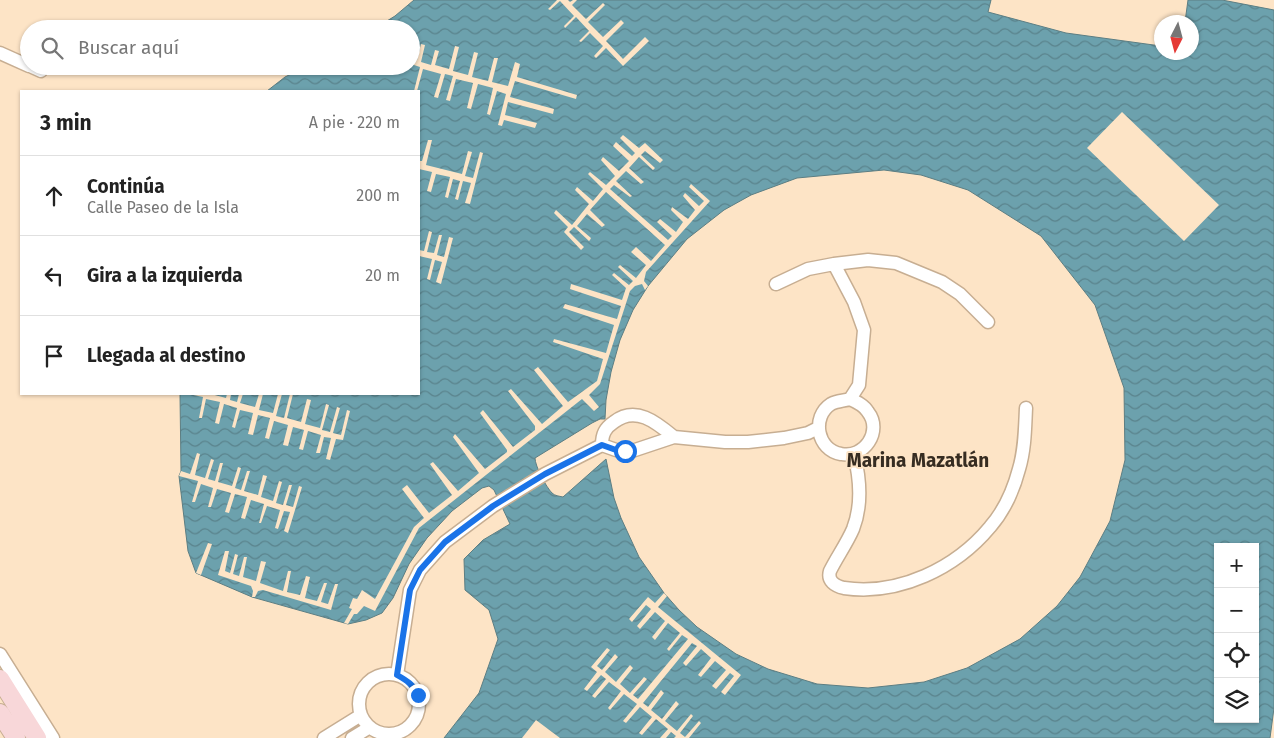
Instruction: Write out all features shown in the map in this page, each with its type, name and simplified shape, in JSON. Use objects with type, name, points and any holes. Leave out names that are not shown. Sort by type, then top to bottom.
[{"type":"main road","points":[[0,679],[37,738]]},
{"type":"main road","points":[[0,714],[16,738]]},
{"type":"street","points":[[0,53],[20,62]]},
{"type":"street","points":[[776,284],[808,269],[834,264],[868,260],[896,263],[942,282],[960,294],[988,322]]},
{"type":"street","points":[[834,264],[854,302],[864,330],[859,385],[850,399]]},
{"type":"street","points":[[850,399],[868,410],[874,424],[874,431],[868,445],[862,450],[854,454],[840,454],[827,448],[819,435],[818,428],[824,411],[830,405],[838,401],[850,399]]},
{"type":"street","points":[[854,454],[858,470],[858,512],[852,529],[828,576],[836,586],[846,588],[872,589],[894,586],[946,566],[970,547],[991,526],[1002,509],[1020,468],[1024,446],[1026,408]]},
{"type":"street","points":[[602,445],[602,437],[606,428],[619,418],[631,415],[649,418],[674,437]]},
{"type":"street","points":[[397,675],[410,590],[420,570],[445,542],[493,506],[545,474],[602,445],[616,450],[632,451],[674,437],[725,442],[748,442],[784,438],[808,433],[818,428]]},
{"type":"street","points":[[0,654],[53,738]]},
{"type":"street","points":[[381,675],[397,675],[406,679],[416,690],[419,704],[418,714],[406,729],[388,734],[378,732],[364,722],[359,707],[359,698],[367,684],[373,679],[381,675]]},
{"type":"street","points":[[324,738],[361,715]]},
{"type":"street","points":[[352,738],[370,727]]},
{"type":"water","points":[[414,0],[991,0],[988,12],[1066,33],[1154,45],[1154,60],[1199,60],[1199,15],[1186,15],[1188,0],[1222,0],[1274,10],[1274,708],[1270,738],[444,738],[479,693],[498,639],[489,610],[465,590],[464,559],[483,540],[510,524],[494,490],[489,486],[482,488],[452,511],[427,538],[409,564],[393,598],[382,613],[366,620],[348,624],[252,597],[196,573],[188,551],[179,476],[181,471],[180,395],[420,395],[420,90],[268,90],[289,75],[420,75],[420,20],[389,20]],"holes":[[[884,170],[921,175],[968,190],[1041,236],[1095,305],[1124,388],[1125,460],[1110,521],[1080,577],[1057,606],[1020,639],[967,668],[924,682],[868,688],[817,684],[768,669],[736,654],[697,627],[664,593],[639,557],[621,518],[614,498],[606,459],[563,497],[552,493],[539,471],[535,458],[592,423],[605,419],[611,372],[620,340],[633,310],[648,286],[687,239],[724,210],[751,195],[797,178]]]},
{"type":"pier","points":[[557,0],[568,0],[570,2],[577,0],[572,5],[586,19],[603,3],[605,5],[588,22],[603,37],[621,20],[624,23],[606,41],[623,59],[645,37],[649,41],[623,66],[606,48],[596,58],[594,56],[603,46],[590,33],[581,42],[579,41],[589,31],[576,17],[565,28],[564,26],[574,16],[560,1],[550,10],[548,9]]},
{"type":"pier","points":[[421,44],[425,45],[421,62],[431,65],[435,50],[439,51],[435,65],[449,69],[455,46],[459,47],[453,71],[468,75],[474,52],[478,53],[472,77],[488,81],[494,58],[498,58],[492,82],[508,86],[515,62],[520,64],[517,77],[577,95],[576,99],[515,81],[510,97],[554,109],[553,114],[508,102],[505,115],[537,123],[535,128],[504,120],[502,126],[498,125],[506,94],[497,91],[490,115],[487,114],[493,88],[478,84],[471,109],[467,108],[473,83],[456,79],[450,101],[446,100],[453,76],[445,74],[438,98],[434,97],[441,74],[423,69],[417,90],[414,90],[418,75],[420,75]]},
{"type":"pier","points":[[1122,112],[1219,205],[1184,241],[1087,148]]},
{"type":"pier","points":[[623,135],[639,148],[645,143],[663,160],[660,163],[645,151],[641,155],[655,168],[653,170],[639,157],[629,168],[644,182],[641,184],[626,171],[616,181],[632,196],[630,197],[614,185],[610,189],[668,240],[672,236],[657,222],[660,219],[676,232],[683,222],[671,210],[672,207],[688,219],[695,210],[683,196],[685,193],[699,206],[704,201],[689,187],[691,184],[710,201],[646,272],[644,281],[648,286],[645,290],[642,284],[635,286],[630,291],[600,384],[589,395],[599,407],[594,411],[582,399],[419,528],[375,611],[364,606],[357,614],[354,614],[348,624],[344,623],[352,609],[349,608],[353,598],[357,599],[362,590],[375,599],[414,527],[424,518],[402,489],[407,485],[429,513],[452,495],[430,464],[433,462],[458,491],[479,473],[453,437],[455,434],[485,469],[507,452],[507,450],[480,413],[483,410],[513,447],[535,430],[535,426],[508,391],[511,389],[542,424],[563,406],[534,370],[538,367],[568,402],[597,381],[603,359],[553,342],[554,339],[606,353],[614,325],[563,308],[565,304],[617,319],[621,306],[570,289],[571,284],[622,300],[626,288],[612,275],[614,273],[629,285],[633,281],[618,267],[620,265],[636,278],[646,265],[631,252],[636,247],[651,261],[665,245],[606,192],[590,210],[605,225],[602,227],[587,214],[577,226],[591,238],[589,241],[574,227],[569,232],[584,247],[581,250],[564,232],[568,227],[554,213],[556,210],[572,225],[589,204],[575,190],[577,187],[593,201],[603,189],[588,174],[590,172],[606,185],[615,176],[601,160],[603,157],[619,171],[629,161],[613,146],[616,142],[632,156],[635,153],[620,138]]},
{"type":"pier","points":[[428,140],[432,140],[426,165],[462,174],[468,151],[472,152],[465,176],[473,178],[480,152],[483,153],[470,204],[465,203],[471,183],[463,181],[458,200],[455,199],[460,181],[453,179],[448,198],[445,197],[450,177],[436,174],[431,192],[427,191],[432,172],[420,169],[420,161],[422,161]]},
{"type":"pier","points":[[429,231],[432,232],[427,252],[434,253],[439,235],[442,235],[437,255],[444,257],[449,237],[453,238],[441,284],[436,282],[442,262],[435,260],[430,280],[427,279],[432,259],[420,256],[420,250],[424,251]]},
{"type":"pier","points":[[194,395],[215,395],[226,398],[227,395],[231,395],[230,400],[237,402],[239,395],[243,395],[240,403],[255,407],[259,395],[263,395],[259,410],[273,413],[278,395],[282,395],[276,416],[284,418],[290,395],[293,395],[287,418],[301,422],[307,399],[311,400],[305,424],[320,428],[326,404],[329,405],[322,430],[330,432],[337,407],[340,408],[333,433],[341,435],[347,410],[350,411],[343,440],[336,439],[330,460],[326,459],[331,438],[324,437],[320,453],[316,453],[321,435],[308,431],[303,450],[299,449],[304,430],[293,427],[288,446],[283,445],[288,425],[274,421],[269,439],[265,438],[270,418],[258,415],[253,435],[248,434],[253,413],[240,410],[235,428],[232,427],[237,408],[224,404],[219,424],[215,423],[220,402],[206,399],[202,418],[199,418],[203,397]]},
{"type":"pier","points":[[197,453],[200,454],[195,475],[205,478],[211,459],[214,460],[208,479],[215,481],[220,463],[223,463],[218,482],[232,486],[238,467],[241,468],[235,488],[241,490],[247,471],[250,471],[244,491],[258,495],[263,475],[267,476],[261,497],[273,501],[279,481],[282,482],[276,503],[283,505],[289,485],[292,485],[286,505],[293,507],[299,486],[302,487],[288,533],[284,531],[290,512],[284,511],[278,529],[275,528],[280,510],[267,506],[261,523],[259,523],[264,504],[251,500],[245,519],[241,518],[247,497],[235,494],[229,513],[225,512],[231,493],[217,489],[211,507],[208,507],[213,488],[201,484],[195,502],[192,502],[198,481],[179,476],[181,471],[190,474]]},
{"type":"pier","points":[[208,543],[212,544],[201,575],[196,573]]},
{"type":"pier","points":[[225,551],[229,551],[225,571],[230,573],[235,554],[238,555],[233,574],[239,576],[244,557],[247,557],[243,577],[256,581],[261,561],[266,562],[260,583],[283,591],[288,571],[291,571],[287,592],[300,595],[306,576],[310,577],[305,598],[317,601],[324,583],[327,583],[321,602],[328,604],[335,584],[338,584],[331,610],[263,590],[258,591],[255,597],[252,597],[253,591],[251,586],[218,575]]},
{"type":"pier","points":[[664,593],[667,596],[658,607],[741,675],[725,695],[721,692],[734,676],[730,673],[716,689],[712,686],[726,670],[715,661],[701,677],[698,675],[711,658],[701,649],[686,666],[683,663],[697,646],[692,643],[643,703],[648,707],[661,690],[664,693],[651,710],[662,719],[676,701],[679,704],[665,721],[677,731],[691,714],[693,716],[680,733],[685,737],[699,721],[701,723],[689,738],[674,738],[676,736],[671,732],[666,738],[660,738],[668,729],[656,719],[642,735],[639,733],[652,717],[640,707],[626,723],[623,721],[637,704],[624,694],[610,710],[608,708],[621,691],[609,682],[595,698],[592,696],[606,679],[601,675],[587,691],[584,689],[597,672],[591,667],[607,648],[610,650],[597,666],[602,670],[615,654],[618,657],[605,672],[616,682],[630,665],[633,668],[620,684],[630,693],[644,677],[647,679],[633,695],[638,699],[688,639],[682,635],[669,651],[667,649],[680,633],[668,623],[655,640],[652,637],[665,621],[655,612],[640,629],[637,626],[651,609],[646,605],[632,622],[629,619],[648,597],[655,603]]},
{"type":"pier","points":[[536,720],[560,738],[522,738]]},
{"type":"district","name":"Marina Mazatlán","points":[[918,460]]},
{"type":"route","points":[[418,695],[406,679],[397,675],[410,590],[420,570],[445,542],[493,506],[531,482],[602,445],[625,451]]}]
